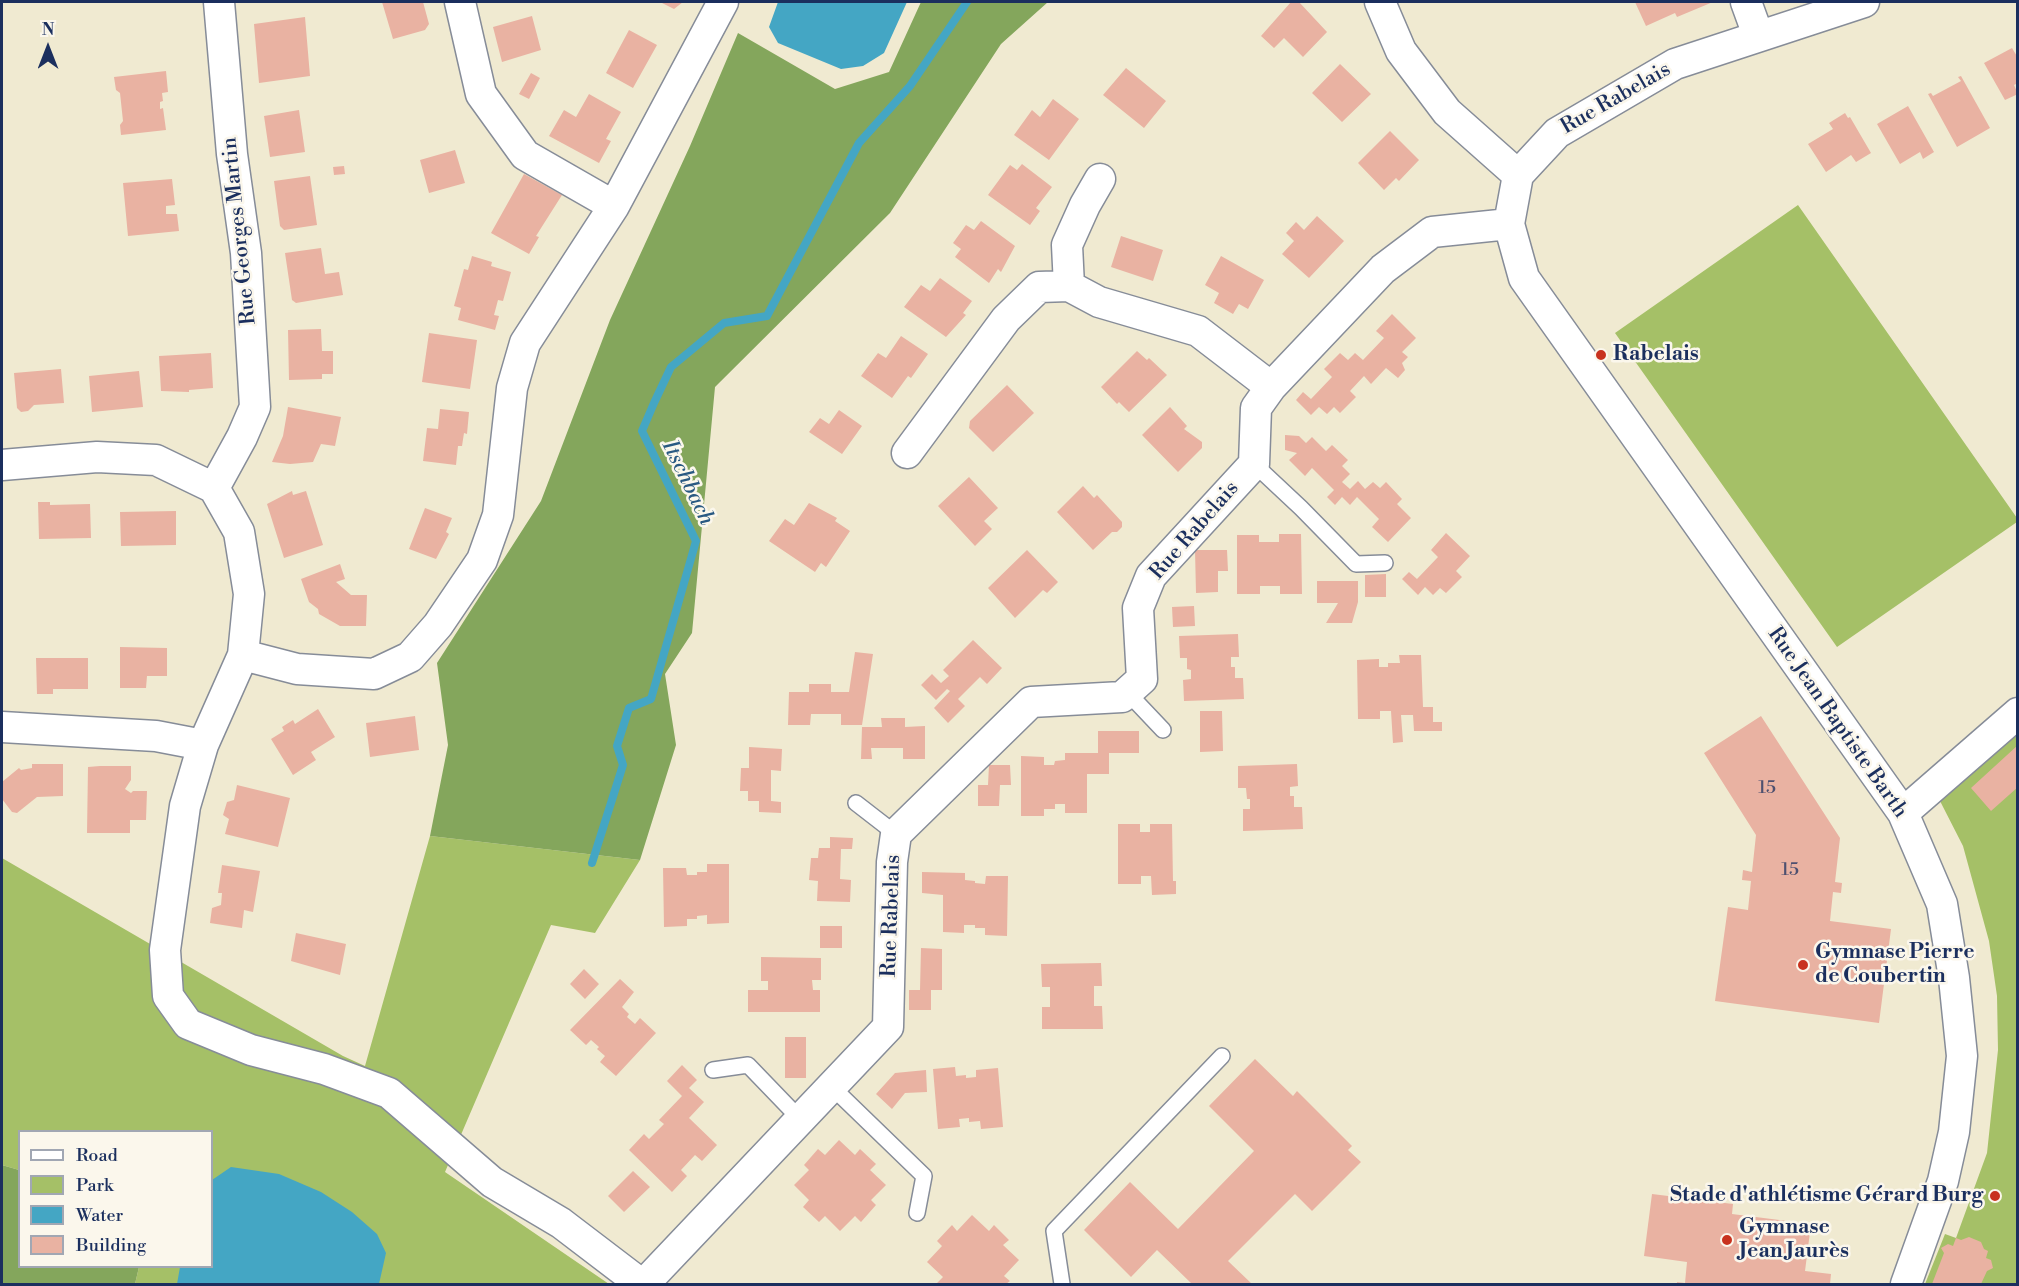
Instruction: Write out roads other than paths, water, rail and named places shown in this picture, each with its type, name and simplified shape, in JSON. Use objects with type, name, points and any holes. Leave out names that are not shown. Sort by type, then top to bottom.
[{"type":"street","name":"Rue Georges Martin","points":[[214,488],[242,438],[255,407],[246,253],[232,154],[219,2]]},
{"type":"street","points":[[460,2],[481,94],[525,155],[614,206]]},
{"type":"street","points":[[243,655],[297,669],[374,674],[410,657],[438,626],[482,560],[498,515],[512,388],[525,343],[614,206],[723,2]]},
{"type":"street","points":[[1380,2],[1401,51],[1447,112],[1518,175],[1509,224]]},
{"type":"street","points":[[1746,2],[1758,35]]},
{"type":"street","name":"Rue Rabelais","points":[[1518,175],[1557,133],[1675,64],[1864,2]]},
{"type":"street","points":[[1069,286],[1067,245],[1100,179]]},
{"type":"street","name":"Rue Rabelais","points":[[643,1284],[888,1027],[892,862],[896,834],[1031,702],[1122,697],[1142,679],[1138,608],[1151,576],[1254,464],[1256,408],[1271,387],[1383,269],[1432,232],[1509,224]]},
{"type":"street","name":"Rue Jean Baptiste Barth","points":[[1509,224],[1524,278],[1903,813],[1942,904],[1954,978],[1962,1056],[1954,1131],[1943,1181],[1906,1284]]},
{"type":"street","points":[[907,453],[1006,319],[1039,287],[1069,286],[1099,302],[1198,331],[1271,387]]},
{"type":"street","points":[[2,465],[97,457],[156,459],[214,488],[239,532],[249,594],[243,655],[203,745],[185,806],[165,950],[168,996],[188,1024],[251,1050],[324,1069],[388,1093],[492,1182],[561,1223],[643,1284]]},
{"type":"street","points":[[1903,813],[2018,713]]},
{"type":"street","points":[[2,727],[156,736],[203,745]]},
{"type":"lane","points":[[1254,464],[1356,564],[1385,564]]},
{"type":"lane","points":[[1127,692],[1162,730]]},
{"type":"lane","points":[[856,803],[896,834]]},
{"type":"lane","points":[[1062,1284],[1054,1231],[1222,1056]]},
{"type":"lane","points":[[713,1070],[748,1065],[801,1120]]},
{"type":"lane","points":[[832,1087],[924,1176],[917,1213]]},
{"type":"water","points":[[778,2],[907,2],[884,53],[863,66],[841,69],[778,43],[769,27]]},
{"type":"water","points":[[231,1167],[279,1174],[321,1192],[352,1212],[377,1234],[386,1253],[379,1284],[177,1284],[180,1268],[213,1268],[213,1179]]},
{"type":"waterway","name":"Itschbach","points":[[592,863],[623,765],[617,746],[629,708],[651,699],[696,541],[642,431],[654,403],[671,367],[724,323],[767,316],[859,143],[910,86],[967,2]]},
{"type":"place","name":"Rabelais","points":[[1601,355]]},
{"type":"place","name":"Gymnase Pierre de Coubertin","points":[[1803,965]]},
{"type":"place","name":"Stade d'athlétisme Gérard Burg","points":[[1995,1196]]},
{"type":"place","name":"Gymnase Jean Jaurès","points":[[1727,1240]]}]
